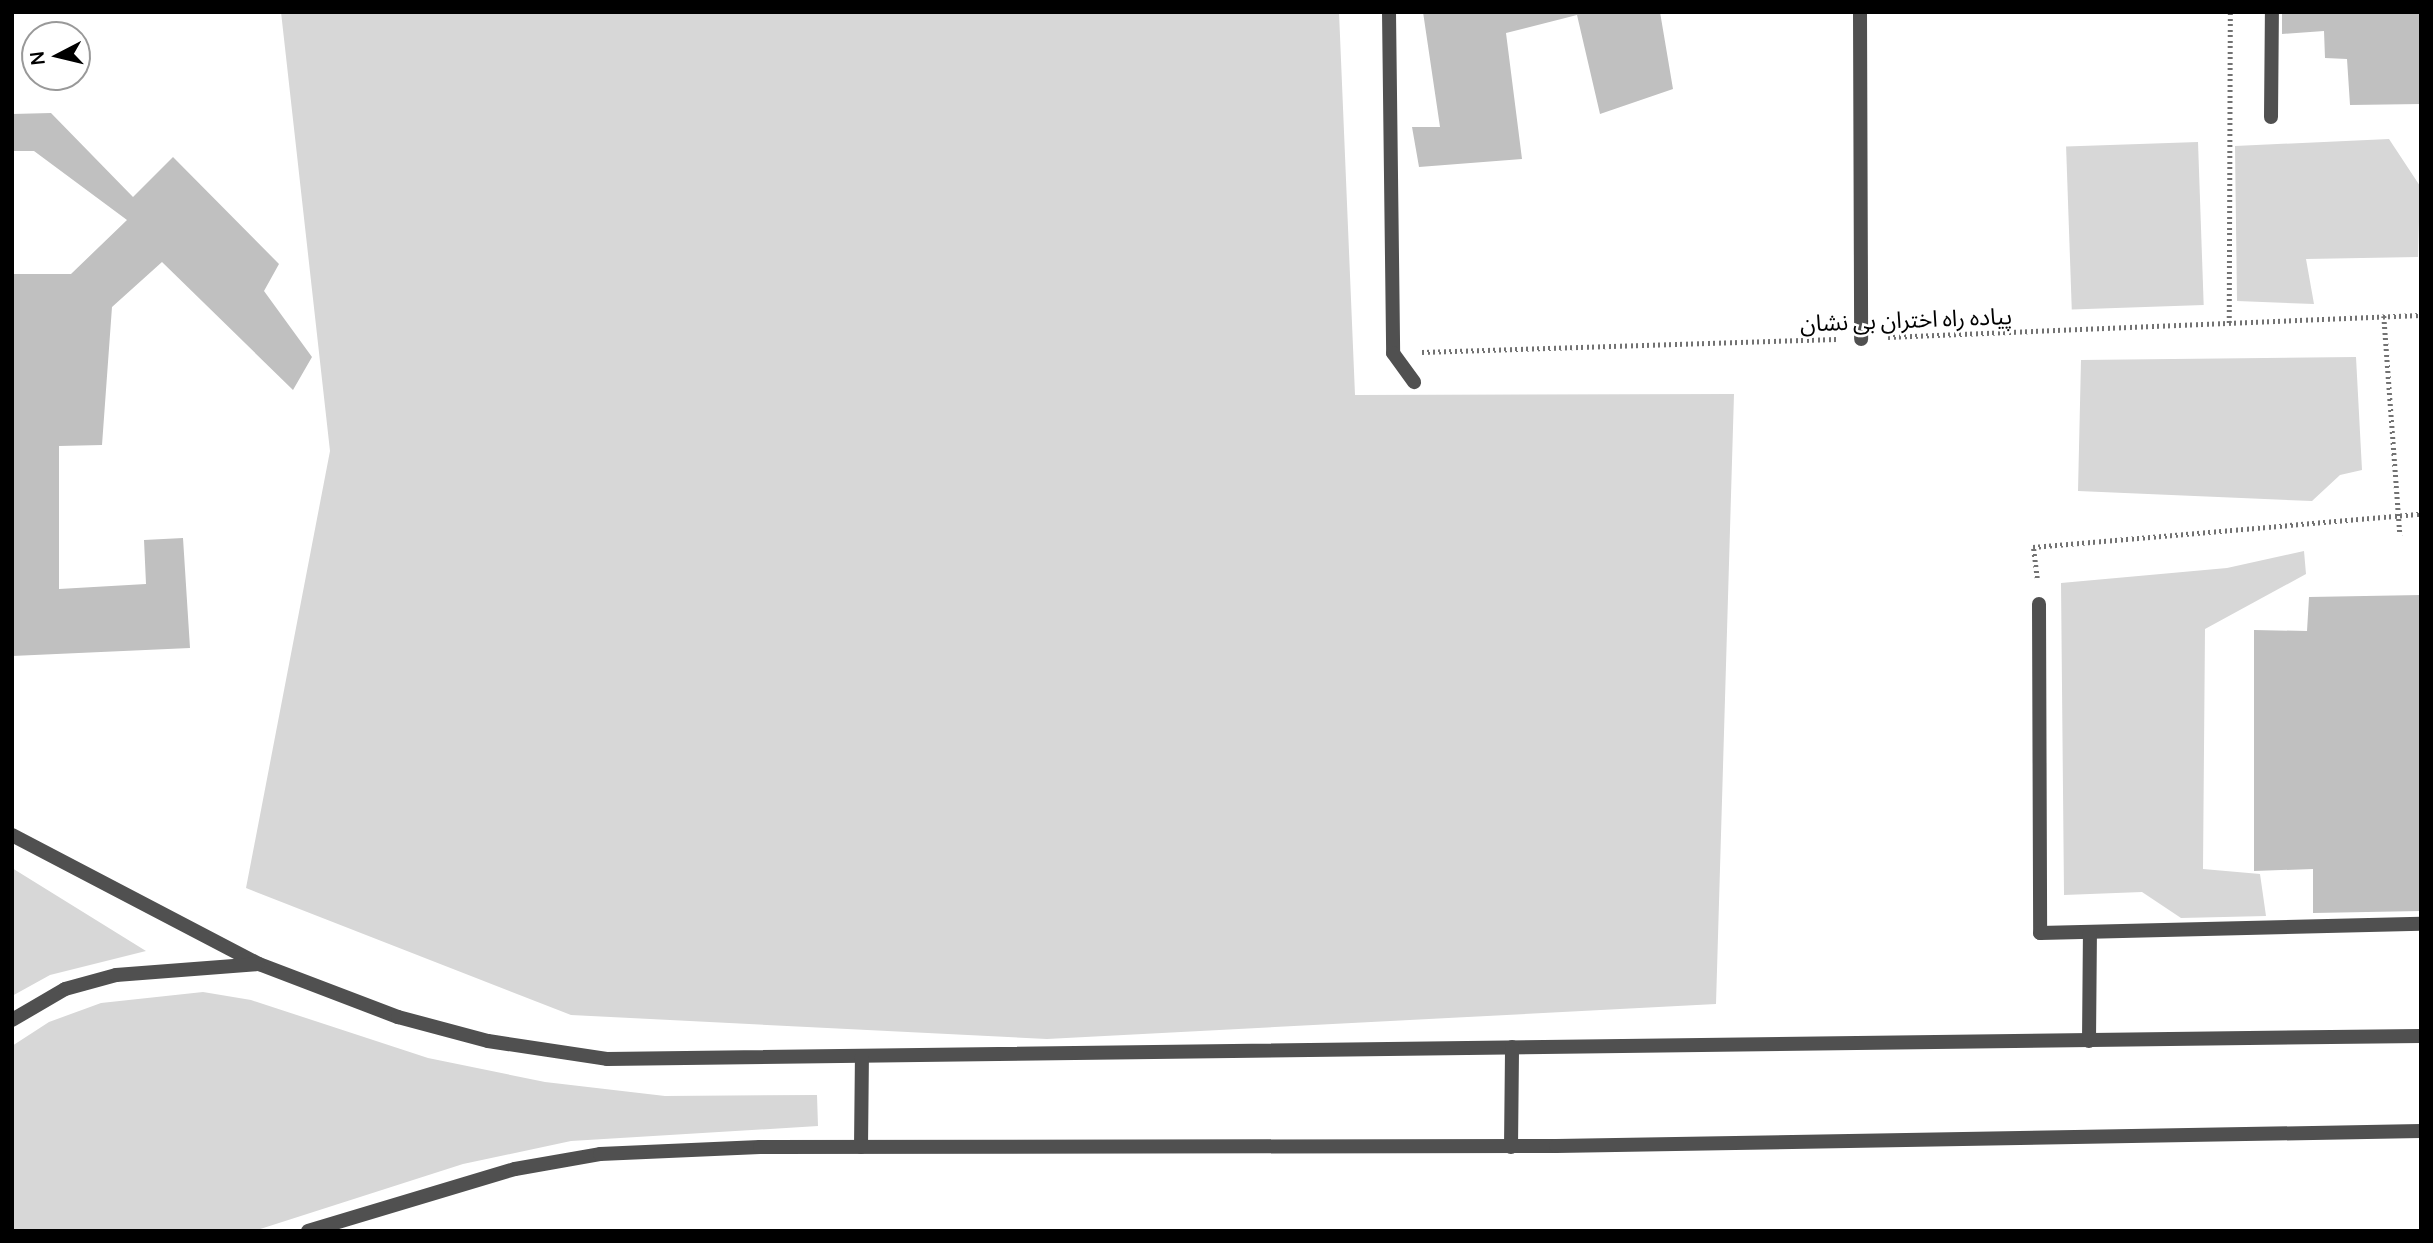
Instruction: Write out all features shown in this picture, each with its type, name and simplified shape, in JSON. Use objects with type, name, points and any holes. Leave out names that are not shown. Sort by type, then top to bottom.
[{"type":"lane","points":[[1389,12],[1393,353],[1414,382]]},
{"type":"lane","points":[[1860,12],[1861,338]]},
{"type":"lane","points":[[2272,12],[2272,117]]},
{"type":"lane","points":[[2039,604],[2040,933],[2421,924]]},
{"type":"lane","points":[[12,835],[259,964],[398,1017],[550,1052],[607,1059],[2421,1036]]},
{"type":"lane","points":[[2089,1041],[2090,932]]},
{"type":"lane","points":[[12,1020],[65,989],[116,975],[259,964]]},
{"type":"lane","points":[[1511,1147],[1512,1047]]},
{"type":"lane","points":[[861,1147],[862,1056]]},
{"type":"lane","points":[[308,1231],[516,1169],[600,1154],[861,1147],[1511,1147],[2421,1131]]},
{"type":"path","points":[[2230,12],[2230,323]]},
{"type":"path","name":"پیاده راه اختران بی نشان","points":[[1393,353],[1861,338],[2421,315]]},
{"type":"path","points":[[2384,316],[2400,536]]},
{"type":"path","points":[[2039,604],[2033,547],[2421,514]]},
{"type":"shaded area","points":[[281,12],[1339,12],[1355,395],[1734,394],[1716,1004],[1047,1039],[571,1015],[246,888],[330,451]]},
{"type":"shaded area","points":[[2389,139],[2420,186],[2418,257],[2306,259],[2314,304],[2237,301],[2235,146]]},
{"type":"shaded area","points":[[2198,142],[2204,305],[2072,310],[2066,147]]},
{"type":"shaded area","points":[[2356,357],[2362,470],[2340,475],[2312,501],[2078,491],[2081,360]]},
{"type":"shaded area","points":[[2304,551],[2306,574],[2205,629],[2203,869],[2260,874],[2266,916],[2181,918],[2142,892],[2064,895],[2061,583],[2227,568]]},
{"type":"shaded area","points":[[12,868],[146,951],[50,975],[12,996]]},
{"type":"shaded area","points":[[203,992],[251,1000],[428,1058],[545,1082],[665,1096],[817,1095],[818,1126],[571,1141],[463,1164],[254,1231],[12,1231],[12,1046],[49,1022],[101,1003]]},
{"type":"building","points":[[1423,12],[1660,12],[1673,89],[1600,114],[1577,15],[1506,33],[1522,159],[1419,167],[1412,127],[1440,127]]},
{"type":"building","points":[[2282,12],[2421,12],[2421,104],[2350,105],[2347,59],[2325,58],[2324,31],[2282,34]]},
{"type":"building","points":[[51,113],[133,197],[173,157],[279,264],[264,291],[312,357],[293,390],[162,262],[112,307],[102,445],[59,446],[59,589],[146,584],[144,540],[183,538],[190,648],[12,656],[12,274],[71,274],[127,220],[34,151],[12,151],[12,114]]},
{"type":"building","points":[[2421,595],[2421,911],[2313,913],[2313,869],[2254,871],[2254,630],[2307,631],[2309,597]]}]
